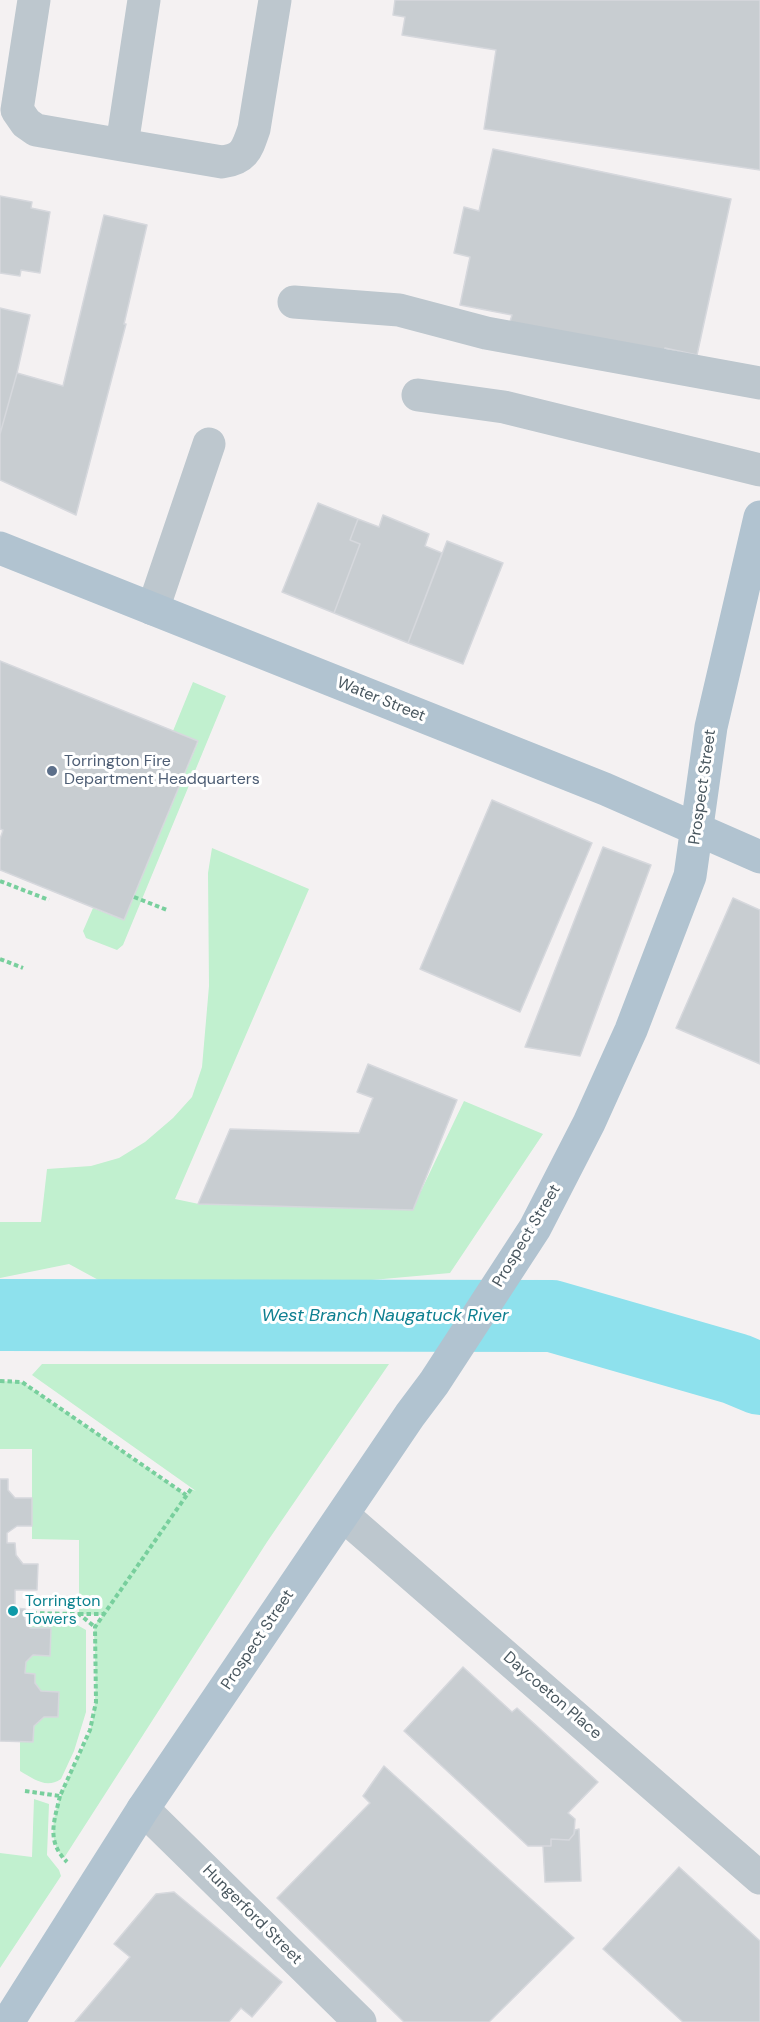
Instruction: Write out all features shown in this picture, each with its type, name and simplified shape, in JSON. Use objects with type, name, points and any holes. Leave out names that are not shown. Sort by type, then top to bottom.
[{"type":"main road","name":"Prospect Street","points":[[8,2022],[143,1809],[434,1383],[535,1228],[590,1123],[631,1030],[690,876],[711,727],[760,517]]},
{"type":"main road","name":"Water Street","points":[[0,548],[595,785],[760,857]]},
{"type":"street","points":[[34,0],[18,110],[26,123],[36,130],[222,162],[236,160],[248,147],[254,129],[275,0]]},
{"type":"street","points":[[122,145],[144,0]]},
{"type":"street","points":[[294,302],[399,310],[486,333],[760,383]]},
{"type":"street","points":[[418,395],[504,407],[760,470]]},
{"type":"street","points":[[153,609],[209,444]]},
{"type":"street","name":"Daycoeton Place","points":[[343,1515],[760,1878]]},
{"type":"street","name":"Hungerford Street","points":[[143,1809],[360,2022]]},
{"type":"path","points":[[0,881],[49,900]]},
{"type":"path","points":[[134,897],[167,910]]},
{"type":"path","points":[[0,959],[23,968]]},
{"type":"path","points":[[0,1381],[22,1382],[186,1495]]},
{"type":"path","points":[[72,1866],[57,1851],[53,1837],[54,1823],[60,1796],[90,1730],[96,1701],[95,1627],[191,1489]]},
{"type":"path","points":[[25,1613],[103,1614]]},
{"type":"path","points":[[79,1614],[95,1627]]},
{"type":"path","points":[[25,1791],[60,1796]]},
{"type":"green space","points":[[193,682],[226,696],[123,945],[117,950],[86,938],[83,931],[93,908],[124,920],[198,742],[173,731]]},
{"type":"green space","points":[[212,848],[309,889],[175,1199],[199,1204],[421,1191],[464,1101],[543,1134],[450,1273],[137,1301],[69,1264],[0,1278],[0,1222],[41,1222],[47,1169],[91,1166],[119,1158],[145,1142],[173,1118],[192,1097],[202,1067],[209,986],[208,873]]},
{"type":"green space","points":[[42,1364],[389,1364],[267,1542],[64,1858],[56,1845],[53,1830],[55,1813],[93,1721],[96,1690],[94,1631],[103,1615],[79,1614],[79,1540],[32,1539],[32,1449],[0,1449],[0,1381],[22,1382],[186,1495],[191,1489],[196,1491],[32,1375]]},
{"type":"green space","points":[[26,1620],[70,1621],[86,1630],[86,1712],[74,1751],[61,1779],[50,1783],[40,1782],[20,1771],[20,1741],[33,1741],[34,1726],[44,1717],[58,1717],[59,1692],[41,1691],[25,1673],[26,1662],[33,1655],[30,1628]]},
{"type":"green space","points":[[34,1799],[49,1804],[47,1855],[61,1876],[0,1968],[0,1853],[32,1857]]},
{"type":"building","points":[[395,0],[760,0],[760,170],[484,129],[496,50],[402,35],[405,17],[393,15]]},
{"type":"building","points":[[493,149],[731,199],[697,355],[665,348],[663,358],[509,325],[512,315],[460,305],[470,257],[454,253],[464,207],[479,211]]},
{"type":"building","points":[[0,196],[32,202],[31,208],[50,212],[40,273],[21,270],[20,276],[0,273]]},
{"type":"building","points":[[104,215],[147,225],[124,324],[126,324],[76,515],[0,480],[0,434],[17,373],[63,386]]},
{"type":"building","points":[[0,308],[30,315],[0,434]]},
{"type":"building","points":[[318,503],[358,519],[350,540],[360,544],[334,613],[282,592]]},
{"type":"building","points":[[383,515],[429,534],[425,546],[442,553],[408,643],[334,613],[360,544],[350,540],[358,519],[379,527]]},
{"type":"building","points":[[447,541],[503,563],[463,664],[408,643]]},
{"type":"building","points":[[0,661],[198,741],[124,920],[0,870],[0,839],[3,830],[0,829]]},
{"type":"building","points":[[492,800],[592,843],[520,1012],[420,969]]},
{"type":"building","points":[[603,847],[651,865],[580,1056],[525,1047]]},
{"type":"building","points":[[733,898],[760,910],[760,1064],[676,1028]]},
{"type":"building","points":[[368,1064],[457,1100],[413,1210],[198,1204],[230,1129],[359,1133],[373,1098],[357,1092]]},
{"type":"building","name":"Torrington Towers","points":[[0,1479],[8,1479],[8,1490],[15,1498],[32,1498],[32,1526],[17,1526],[7,1533],[7,1543],[15,1543],[16,1555],[23,1564],[38,1564],[37,1590],[15,1590],[15,1608],[25,1609],[25,1619],[30,1628],[51,1628],[50,1656],[33,1655],[26,1662],[25,1673],[35,1674],[35,1683],[41,1691],[59,1692],[58,1717],[44,1717],[34,1726],[33,1742],[0,1741]]},
{"type":"building","points":[[463,1667],[512,1712],[517,1708],[598,1782],[568,1813],[575,1819],[574,1834],[569,1840],[551,1839],[551,1846],[528,1846],[404,1731]]},
{"type":"building","points":[[384,1766],[574,1938],[489,2022],[404,2022],[277,1898],[370,1803],[363,1796]]},
{"type":"building","points":[[579,1829],[581,1881],[545,1882],[543,1846],[551,1846],[551,1839],[569,1840],[575,1830]]},
{"type":"building","points":[[679,1867],[760,1941],[760,2022],[683,2022],[603,1949]]},
{"type":"building","points":[[174,1892],[282,1982],[252,2017],[241,2008],[229,2022],[75,2022],[130,1957],[114,1944],[156,1894]]},
{"type":"waterway","name":"West Branch Naugatuck River","points":[[0,1315],[552,1316],[736,1369],[760,1379]]},
{"type":"place","name":"Torrington Fire Department Headquarters","points":[[52,771]]},
{"type":"place","name":"Torrington Towers","points":[[13,1611]]}]
